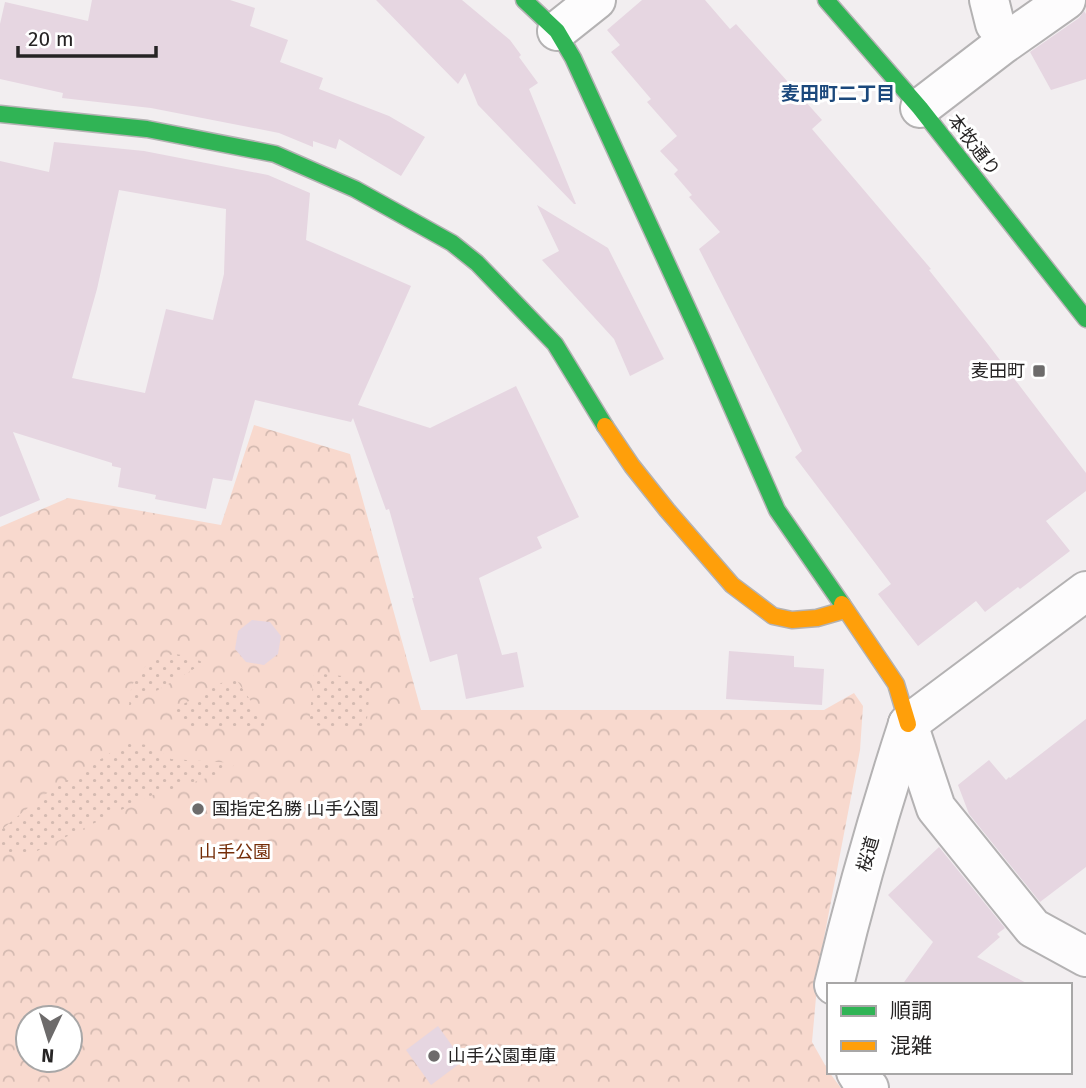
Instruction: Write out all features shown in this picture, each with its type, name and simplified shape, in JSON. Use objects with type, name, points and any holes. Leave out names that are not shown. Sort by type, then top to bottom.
[{"type":"street","points":[[524,0],[557,31],[578,71],[778,510],[896,684],[936,808],[1033,929],[1086,957]]},
{"type":"street","points":[[557,31],[596,0]]},
{"type":"street","name":"本牧通り","points":[[826,0],[920,108],[1086,319]]},
{"type":"street","points":[[920,108],[1066,0]]},
{"type":"street","points":[[0,114],[147,129],[275,154],[355,188],[452,243],[485,271],[555,344],[632,466],[732,585],[773,616],[792,621],[817,618],[845,610]]},
{"type":"street","points":[[908,724],[1086,591]]},
{"type":"street","name":"桜道","points":[[834,983],[881,807],[908,724]]},
{"type":"street","points":[[857,1074],[869,1088]]},
{"type":"green space","name":"山手公園","points":[[254,425],[350,454],[421,710],[824,710],[854,693],[863,706],[860,750],[819,964],[812,1042],[827,1068],[827,1074],[830,1074],[841,1088],[0,1088],[0,527],[68,498],[221,525]]},
{"type":"green space","points":[[174,654],[190,656],[204,663],[129,707],[132,686],[140,671],[154,661]]},
{"type":"green space","points":[[314,673],[371,679],[366,729],[309,725]]},
{"type":"green space","points":[[234,676],[269,728],[187,727],[169,712]]},
{"type":"green space","points":[[126,743],[150,745],[171,759],[234,763],[232,770],[150,796],[35,852],[0,855],[0,831],[41,797]]},
{"type":"building","points":[[92,0],[230,0],[255,8],[250,26],[288,40],[280,62],[323,78],[319,89],[389,116],[425,137],[401,176],[339,139],[336,149],[313,141],[313,147],[279,133],[151,108],[62,98],[63,93],[0,79],[0,24],[5,2],[88,21]]},
{"type":"building","points":[[376,0],[462,0],[510,40],[538,83],[529,89],[576,204],[478,105],[465,73],[458,84]]},
{"type":"building","points":[[642,0],[705,0],[730,29],[736,24],[822,120],[812,129],[931,269],[929,270],[1086,473],[1086,491],[1046,521],[1070,551],[985,612],[976,601],[918,646],[878,594],[891,584],[795,457],[802,451],[699,249],[720,232],[689,197],[692,195],[674,174],[678,170],[660,151],[677,136],[647,102],[651,99],[611,52],[620,45],[607,30]]},
{"type":"building","points":[[1084,11],[1086,79],[1051,90],[1030,52],[1079,18]]},
{"type":"building","points":[[54,142],[144,151],[268,175],[310,193],[306,240],[411,286],[358,405],[430,428],[516,386],[579,517],[537,537],[542,548],[479,578],[502,655],[517,652],[524,687],[466,699],[457,654],[430,662],[389,509],[386,510],[353,418],[351,422],[255,400],[232,481],[213,478],[206,509],[155,499],[156,495],[118,487],[121,468],[112,466],[112,463],[13,432],[40,500],[0,517],[0,161],[49,172]],"holes":[[[119,190],[226,209],[224,274],[213,320],[166,309],[145,393],[72,378],[97,289]]]},
{"type":"building","points":[[537,205],[608,248],[664,359],[630,376],[614,339],[542,260],[559,251]]},
{"type":"building","points":[[252,620],[270,622],[281,636],[278,654],[264,665],[246,662],[235,649],[238,631]]},
{"type":"building","points":[[729,651],[794,656],[794,667],[824,669],[822,705],[726,699]]},
{"type":"building","points":[[1086,719],[1086,867],[1040,902],[969,814],[958,785],[989,760],[1006,780],[1010,778]]},
{"type":"building","points":[[939,847],[1005,928],[997,934],[1000,937],[977,957],[1026,983],[903,983],[933,942],[888,895]]},
{"type":"building","name":"山手公園車庫","points":[[438,1026],[463,1061],[431,1085],[406,1050]]},
{"type":"traffic: fast","points":[[524,0],[557,31],[573,58],[777,510],[842,604]]},
{"type":"traffic: fast","points":[[826,0],[920,108],[1086,319]]},
{"type":"traffic: fast","points":[[0,114],[147,129],[275,154],[355,189],[452,243],[477,263],[555,344],[605,426]]},
{"type":"traffic: slow","points":[[605,426],[667,510],[732,585],[773,616],[792,620],[817,618],[845,610]]},
{"type":"traffic: slow","points":[[842,604],[896,684],[908,724]]},
{"type":"place","name":"麦田町","points":[[1039,371]]},
{"type":"place","name":"国指定名勝 山手公園","points":[[198,809]]},
{"type":"place","name":"山手公園車庫","points":[[434,1056]]},
{"type":"district","name":"麦田町二丁目","points":[[838,93]]}]
